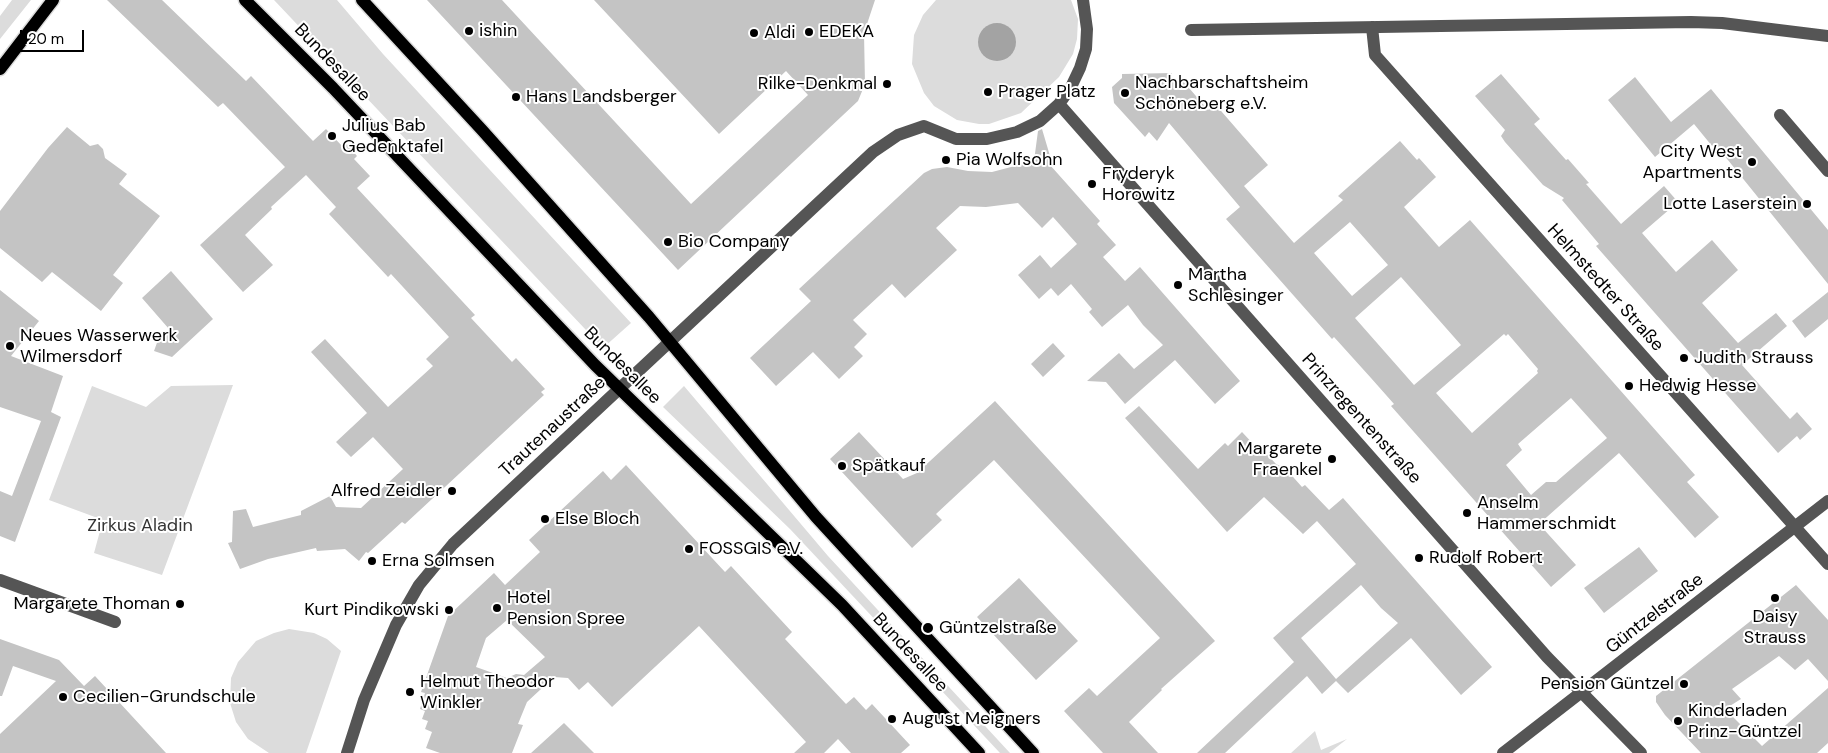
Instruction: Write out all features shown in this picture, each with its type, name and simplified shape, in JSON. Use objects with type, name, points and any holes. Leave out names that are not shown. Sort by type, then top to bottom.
[{"type":"main road","points":[[0,68],[53,0]]},
{"type":"main road","name":"Bundesallee","points":[[245,0],[333,88],[620,389],[842,605],[979,753]]},
{"type":"main road","name":"Bundesallee","points":[[362,0],[482,130],[670,342],[816,518],[1033,753]]},
{"type":"street","points":[[1059,104],[1071,87],[1084,58],[1087,29],[1083,0]]},
{"type":"street","points":[[1191,30],[1691,22],[1722,23],[1828,36]]},
{"type":"street","name":"Helmstedter Straße","points":[[1372,27],[1375,55],[1828,564]]},
{"type":"street","name":"Trautenaustraße","points":[[347,753],[364,700],[396,625],[419,585],[434,565],[472,525],[873,152],[898,135],[924,126],[956,138],[994,139],[1017,132],[1040,121],[1059,104]]},
{"type":"street","name":"Prinzregentenstraße","points":[[1059,104],[1547,656],[1641,753]]},
{"type":"street","points":[[1780,115],[1828,171]]},
{"type":"street","name":"Güntzelstraße","points":[[1503,753],[1828,501]]},
{"type":"street","points":[[0,580],[115,622]]},
{"type":"green space","points":[[12,0],[31,0],[0,39],[0,16]]},
{"type":"green space","points":[[274,0],[337,0],[383,54],[631,323],[603,348]]},
{"type":"green space","points":[[936,0],[1071,0],[1078,19],[1077,39],[1073,54],[1059,77],[1021,113],[989,124],[957,120],[934,106],[924,93],[912,64],[914,35],[923,15]]},
{"type":"green space","name":"Zirkus Aladin","points":[[233,385],[162,575],[94,553],[103,520],[49,500],[92,386],[146,407],[171,386]]},
{"type":"green space","points":[[684,386],[828,556],[1010,753],[1000,753],[790,529],[663,407]]},
{"type":"green space","points":[[289,629],[314,633],[327,639],[341,651],[306,753],[269,753],[248,739],[236,722],[230,703],[231,678],[238,662],[256,641]]},
{"type":"green space","points":[[1315,731],[1321,750],[1347,739],[1329,753],[1291,753]]},
{"type":"shaded area","points":[[997,23],[1011,28],[1016,42],[1011,56],[997,61],[983,56],[978,42],[983,28]]},
{"type":"building","points":[[107,0],[162,0],[246,81],[251,76],[313,141],[326,129],[342,146],[346,143],[357,156],[354,159],[370,176],[357,188],[475,315],[471,318],[512,362],[516,358],[545,389],[541,392],[544,395],[405,524],[402,522],[368,553],[366,552],[359,561],[345,549],[317,551],[316,548],[268,559],[240,569],[228,543],[232,542],[233,511],[246,509],[253,527],[301,515],[301,511],[330,496],[336,507],[361,508],[403,469],[373,437],[351,457],[336,442],[367,413],[311,352],[325,339],[388,407],[433,366],[426,359],[449,337],[391,274],[388,277],[329,214],[336,207],[306,175],[271,207],[272,209],[245,235],[273,265],[243,292],[200,245],[285,167],[223,103],[218,107]]},
{"type":"building","points":[[427,0],[502,0],[691,204],[808,95],[786,71],[719,134],[594,0],[875,0],[864,33],[865,84],[858,101],[678,270]]},
{"type":"building","points":[[1172,73],[1172,81],[1183,81],[1208,110],[1215,104],[1268,165],[1244,186],[1294,243],[1343,200],[1338,196],[1400,141],[1436,177],[1404,207],[1439,247],[1470,220],[1695,475],[1687,482],[1719,517],[1695,538],[1619,453],[1539,524],[1576,565],[1551,587],[1391,406],[1394,404],[1334,337],[1332,339],[1226,219],[1240,207],[1169,123],[1157,141],[1149,132],[1145,137],[1114,103],[1112,87],[1122,78],[1122,74]],"holes":[[[1350,222],[1388,265],[1352,296],[1314,253]],[[1401,277],[1461,345],[1414,385],[1355,318]],[[1504,334],[1506,336],[1508,334],[1538,369],[1538,373],[1472,433],[1436,393]],[[1571,398],[1607,438],[1556,482],[1546,482],[1531,495],[1506,465],[1522,450],[1518,444]]]},
{"type":"building","points":[[1501,74],[1540,119],[1534,124],[1589,183],[1586,184],[1621,224],[1664,186],[1678,202],[1642,233],[1676,272],[1712,240],[1738,270],[1702,303],[1738,343],[1776,313],[1787,326],[1742,365],[1790,419],[1797,412],[1812,429],[1800,440],[1797,436],[1778,453],[1596,246],[1599,244],[1562,200],[1564,198],[1543,185],[1505,142],[1501,136],[1505,130],[1475,96]]},
{"type":"building","points":[[1635,77],[1671,122],[1711,89],[1828,230],[1828,284],[1715,144],[1712,146],[1694,124],[1655,157],[1608,100]]},
{"type":"building","points":[[67,127],[90,146],[98,144],[103,149],[105,158],[127,174],[119,184],[160,216],[113,275],[123,283],[101,311],[52,272],[42,282],[0,248],[0,211],[48,148]]},
{"type":"building","points":[[1042,129],[1050,156],[1050,165],[1100,221],[1097,224],[1116,245],[1103,257],[1125,281],[1140,267],[1240,381],[1215,404],[1175,360],[1125,404],[1106,382],[1087,381],[1119,353],[1134,369],[1163,345],[1143,325],[1128,305],[1102,327],[1089,312],[1092,309],[1071,284],[1058,296],[1051,288],[1039,299],[1018,275],[1040,255],[1051,268],[1077,244],[1053,217],[1042,228],[1018,203],[986,207],[960,206],[936,228],[957,250],[905,298],[892,284],[853,320],[867,334],[854,347],[863,356],[839,379],[813,352],[776,386],[750,358],[811,301],[799,289],[924,173],[932,169],[947,167],[968,171],[992,172],[1034,161],[1038,131]]},
{"type":"building","points":[[171,271],[213,319],[172,357],[154,351],[158,340],[169,329],[142,298]]},
{"type":"building","points":[[0,290],[39,321],[11,356],[63,376],[51,412],[61,417],[15,542],[0,536],[0,491],[12,496],[41,421],[0,407]]},
{"type":"building","points":[[1828,292],[1828,319],[1805,338],[1792,321]]},
{"type":"building","points":[[1053,343],[1065,356],[1043,377],[1031,364]]},
{"type":"building","points":[[995,401],[1215,641],[1161,689],[1129,722],[1158,753],[1103,753],[1064,711],[1089,688],[1097,696],[1160,638],[994,460],[936,514],[942,520],[912,548],[830,459],[859,432],[903,479],[917,473]]},
{"type":"building","points":[[1139,406],[1198,469],[1225,443],[1228,446],[1242,432],[1276,464],[1286,469],[1302,487],[1305,485],[1329,510],[1343,498],[1492,667],[1461,695],[1411,638],[1348,693],[1336,681],[1322,694],[1307,676],[1225,753],[1197,753],[1294,662],[1273,638],[1356,564],[1317,521],[1303,534],[1264,497],[1227,532],[1125,418]],"holes":[[[1361,585],[1381,608],[1398,623],[1336,679],[1301,638]]]},
{"type":"building","points":[[626,465],[725,572],[731,566],[792,632],[785,639],[846,704],[854,697],[866,710],[872,704],[910,745],[901,753],[851,753],[838,739],[824,753],[794,753],[806,742],[699,626],[612,707],[588,682],[579,690],[568,678],[554,677],[527,702],[518,724],[523,725],[512,753],[440,753],[426,748],[432,732],[425,729],[428,721],[422,719],[425,711],[420,709],[425,693],[421,692],[448,616],[494,573],[505,585],[540,552],[529,540],[603,471],[611,480]],"holes":[[[507,620],[545,657],[524,675],[516,674],[507,678],[476,667],[486,638]]]},
{"type":"building","points":[[1639,547],[1658,571],[1604,613],[1584,588]]},
{"type":"building","points":[[1019,578],[1078,641],[1036,680],[977,617]]},
{"type":"building","points":[[1796,585],[1828,620],[1828,681],[1808,659],[1795,670],[1779,656],[1732,689],[1741,699],[1725,709],[1762,746],[1828,688],[1828,743],[1817,753],[1701,753],[1665,715],[1656,702],[1656,696]]},
{"type":"building","name":"Cecilien-Grundschule","points":[[0,639],[59,660],[84,686],[95,676],[166,753],[0,753],[0,734],[56,681],[13,666],[2,696],[0,696]]},
{"type":"building","points":[[564,723],[594,753],[531,753]]},
{"type":"place","name":"ishin","points":[[469,31]]},
{"type":"place","name":"EDEKA","points":[[809,32]]},
{"type":"place","name":"Aldi","points":[[754,33]]},
{"type":"place","name":"Rilke-Denkmal","points":[[887,84]]},
{"type":"place","name":"Prager Platz","points":[[988,92]]},
{"type":"place","name":"Nachbarschaftsheim Schöneberg e.V.","points":[[1125,93]]},
{"type":"place","name":"Hans Landsberger","points":[[516,97]]},
{"type":"place","name":"Julius Bab Gedenktafel","points":[[332,136]]},
{"type":"place","name":"Pia Wolfsohn","points":[[946,160]]},
{"type":"place","name":"City West Apartments","points":[[1752,162]]},
{"type":"place","name":"Fryderyk Horowitz","points":[[1092,184]]},
{"type":"place","name":"Lotte Laserstein","points":[[1807,204]]},
{"type":"place","name":"Bio Company","points":[[668,242]]},
{"type":"place","name":"Martha Schlesinger","points":[[1178,285]]},
{"type":"place","name":"Neues Wasserwerk Wilmersdorf","points":[[10,346]]},
{"type":"place","name":"Judith Strauss","points":[[1684,358]]},
{"type":"place","name":"Hedwig Hesse","points":[[1629,386]]},
{"type":"place","name":"Margarete Fraenkel","points":[[1332,459]]},
{"type":"place","name":"Spätkauf","points":[[842,466]]},
{"type":"place","name":"Alfred Zeidler","points":[[452,491]]},
{"type":"place","name":"Anselm Hammerschmidt","points":[[1467,513]]},
{"type":"place","name":"Else Bloch","points":[[545,519]]},
{"type":"place","name":"FOSSGIS e.V.","points":[[689,549]]},
{"type":"place","name":"Rudolf Robert","points":[[1419,558]]},
{"type":"place","name":"Erna Solmsen","points":[[372,561]]},
{"type":"place","name":"Daisy Strauss","points":[[1775,598]]},
{"type":"place","name":"Margarete Thoman","points":[[180,604]]},
{"type":"place","name":"Hotel Pension Spree","points":[[497,608]]},
{"type":"place","name":"Kurt Pindikowski","points":[[449,610]]},
{"type":"place","name":"Güntzelstraße","points":[[928,628]]},
{"type":"place","name":"Pension Güntzel","points":[[1684,684]]},
{"type":"place","name":"Helmut Theodor Winkler","points":[[410,692]]},
{"type":"place","name":"Cecilien-Grundschule","points":[[63,697]]},
{"type":"place","name":"August Meigners","points":[[892,719]]},
{"type":"place","name":"Kinderladen Prinz-Güntzel","points":[[1678,721]]}]
